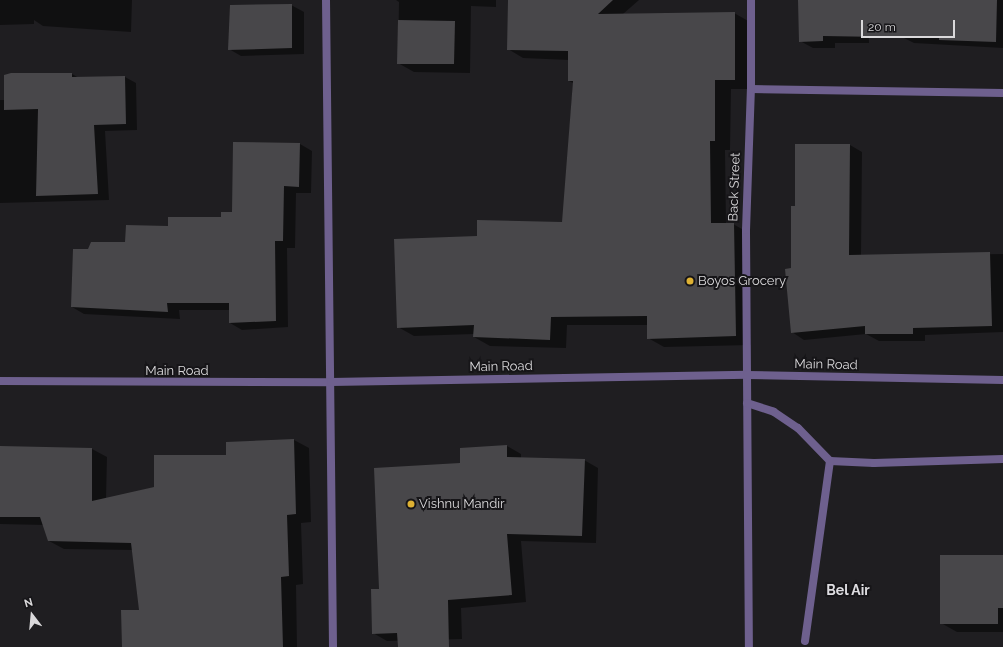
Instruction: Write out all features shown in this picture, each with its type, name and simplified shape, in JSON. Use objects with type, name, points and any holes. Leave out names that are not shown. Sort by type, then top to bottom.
[{"type":"street","points":[[326,0],[333,647]]},
{"type":"street","name":"Back Street","points":[[749,647],[746,230],[751,90],[751,0]]},
{"type":"street","points":[[751,90],[1003,93]]},
{"type":"street","name":"Main Road","points":[[0,381],[331,382],[747,376],[1003,380]]},
{"type":"street","points":[[747,403],[774,412],[798,428],[830,461],[874,463],[1003,459]]},
{"type":"street","points":[[805,641],[830,461]]},
{"type":"building","points":[[508,0],[613,0],[598,14],[735,12],[735,80],[715,80],[715,141],[710,141],[711,223],[734,223],[736,336],[647,339],[647,316],[551,317],[550,340],[473,337],[474,325],[397,328],[394,239],[477,236],[477,220],[562,222],[573,81],[568,81],[568,51],[507,50]]},
{"type":"building","points":[[798,0],[997,0],[996,42],[939,40],[939,38],[823,36],[823,41],[799,42]]},
{"type":"building","points":[[292,4],[292,48],[228,50],[230,5]]},
{"type":"building","points":[[398,20],[455,21],[454,64],[397,64]]},
{"type":"building","points":[[11,73],[72,73],[72,77],[125,76],[126,124],[94,125],[98,194],[36,196],[38,109],[4,110],[4,75]]},
{"type":"building","points":[[233,142],[300,143],[299,187],[284,186],[283,241],[275,241],[276,321],[229,323],[229,303],[167,303],[168,312],[71,307],[73,249],[88,249],[91,242],[125,242],[126,225],[168,226],[168,217],[221,217],[221,212],[232,212]]},
{"type":"building","points":[[795,144],[850,144],[849,255],[990,252],[992,326],[913,328],[913,334],[865,334],[865,326],[791,333],[785,269],[791,268],[791,206],[795,206]]},
{"type":"building","points":[[294,439],[296,514],[287,515],[289,576],[281,577],[283,647],[122,647],[121,610],[139,610],[131,543],[48,541],[40,517],[0,517],[0,446],[92,448],[92,501],[154,487],[154,455],[226,455],[226,442]]},
{"type":"building","points":[[507,445],[507,457],[585,459],[582,536],[507,534],[512,595],[448,600],[449,647],[398,647],[397,633],[372,634],[371,589],[379,589],[374,468],[460,463],[460,448]]},
{"type":"building","points":[[940,555],[1003,555],[1003,608],[998,608],[998,624],[940,624]]},
{"type":"place","name":"Boyos Grocery","points":[[690,281]]},
{"type":"place","name":"Vishnu Mandir","points":[[411,504]]},
{"type":"district","name":"Bel Air","points":[[848,590]]}]
